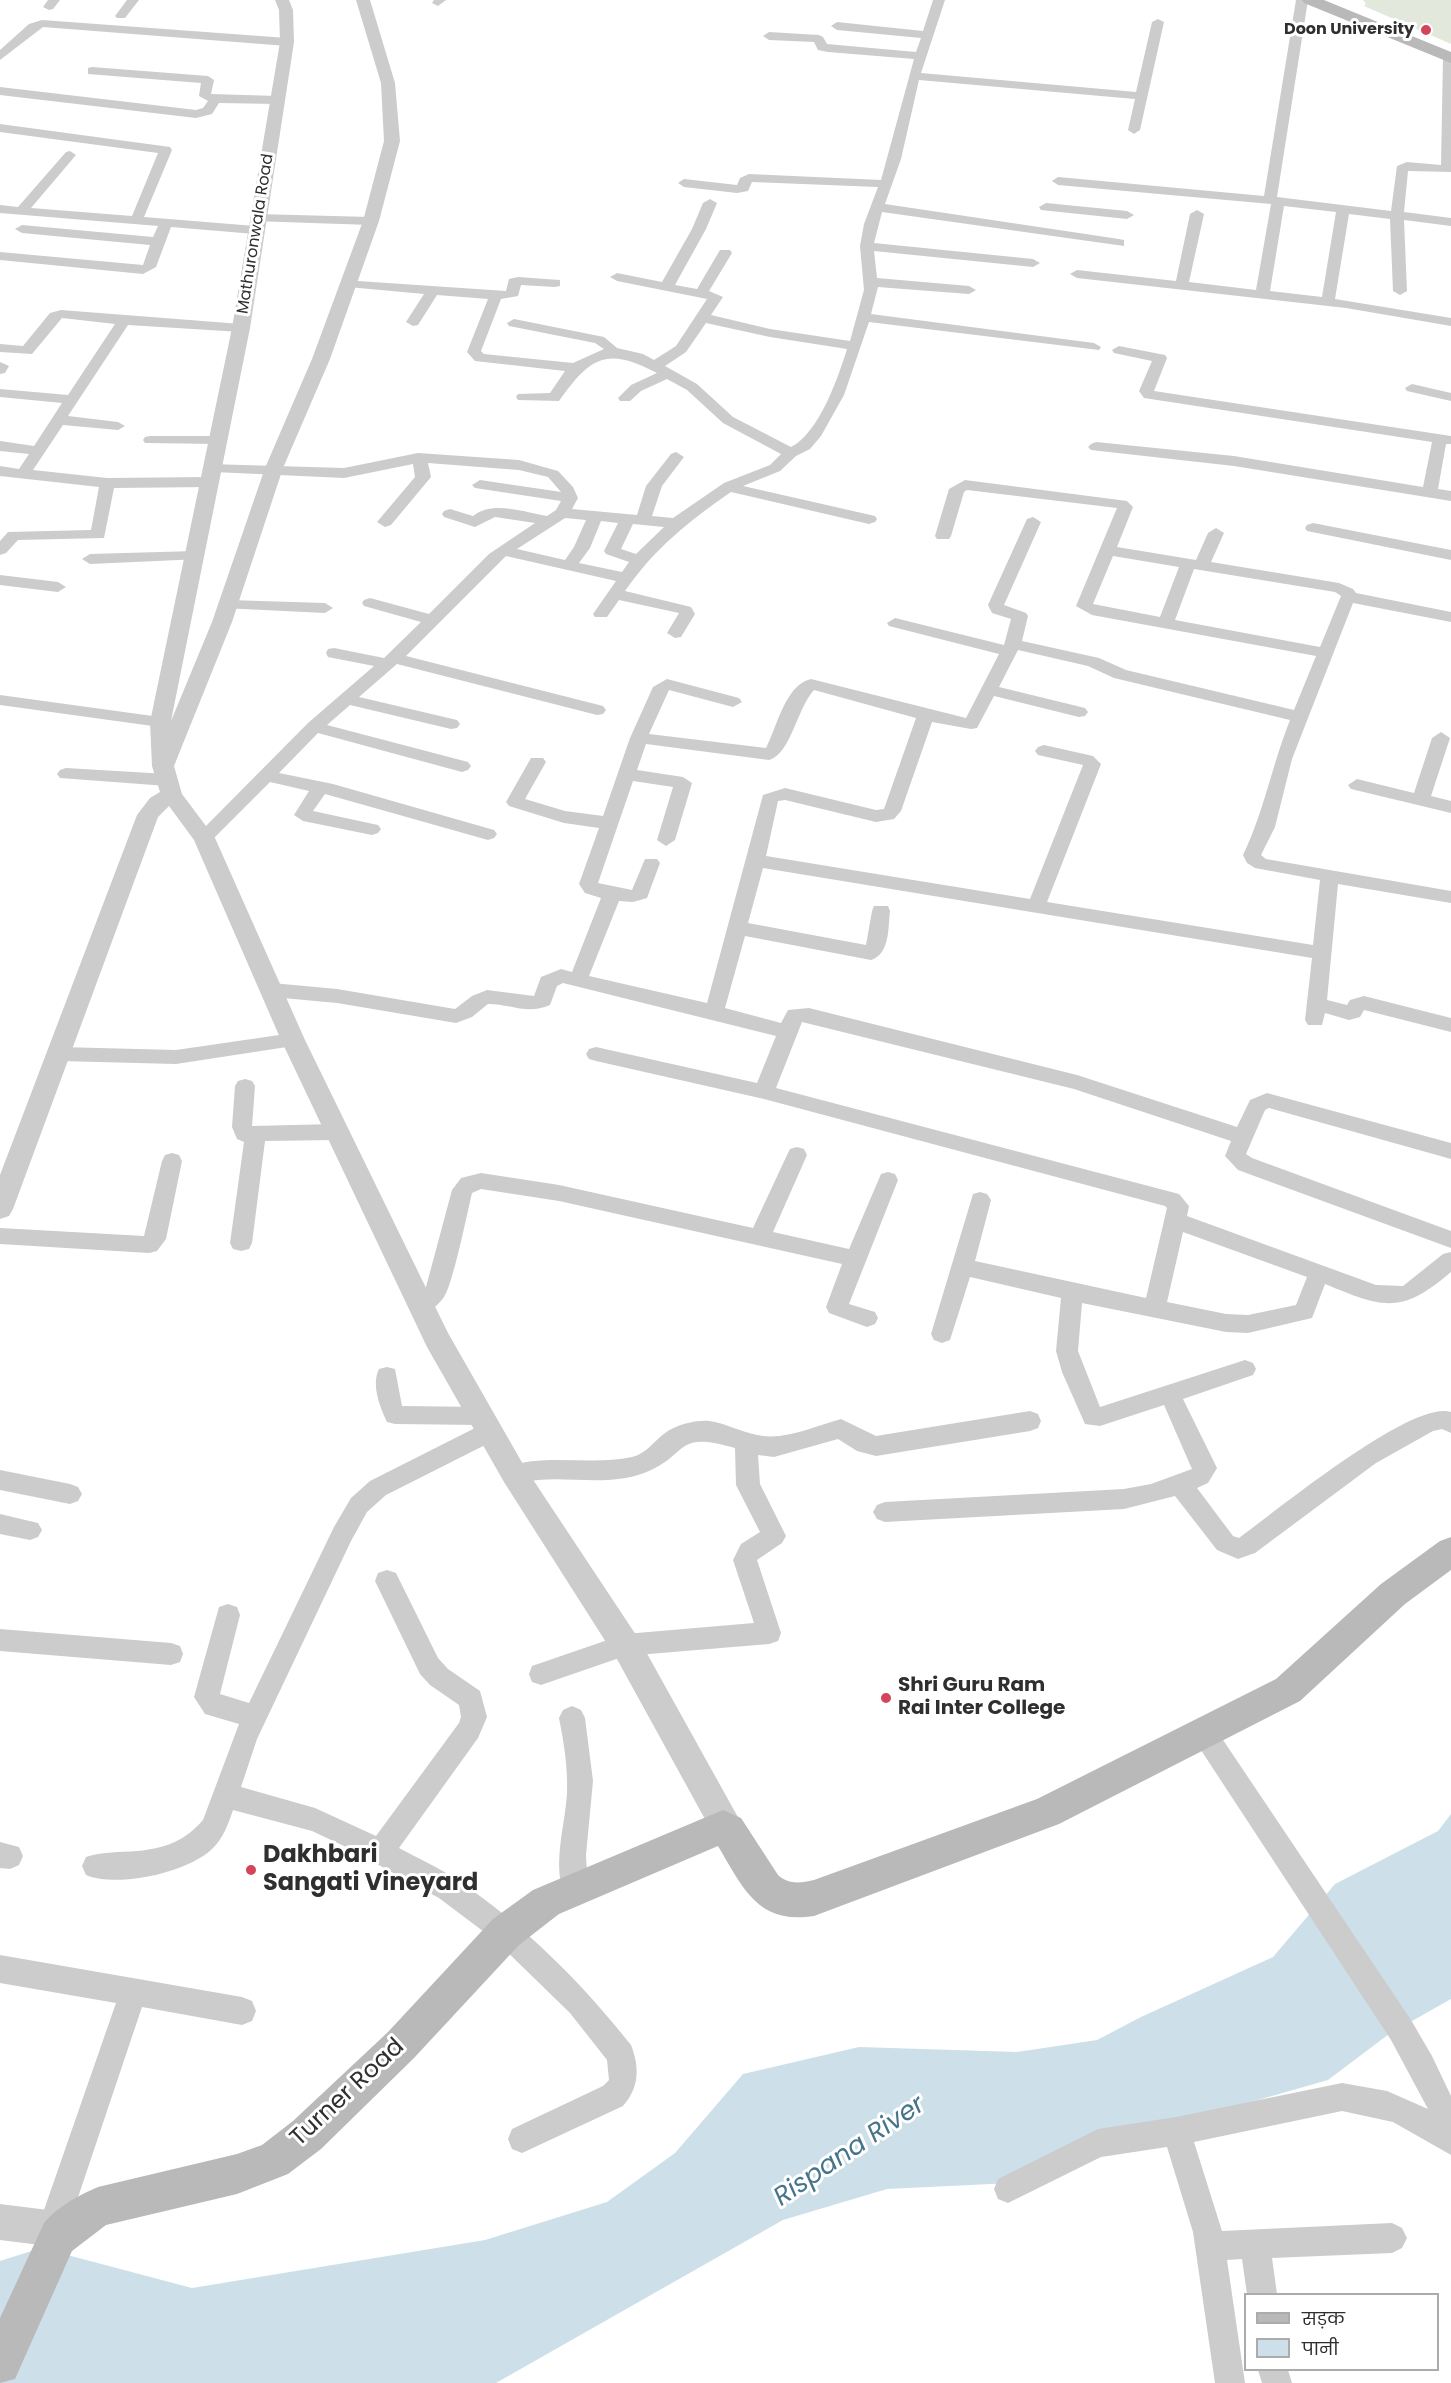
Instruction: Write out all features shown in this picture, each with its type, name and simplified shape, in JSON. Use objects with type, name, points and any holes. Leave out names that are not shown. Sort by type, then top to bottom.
[{"type":"main road","points":[[1310,0],[1450,57]]},
{"type":"main road","points":[[728,1830],[765,1887],[778,1898],[795,1901],[814,1898],[1047,1812],[1288,1690],[1338,1647],[1393,1593],[1451,1551]]},
{"type":"main road","name":"Turner Road","points":[[58,2232],[98,2207],[237,2174],[274,2160],[306,2135],[401,2045],[506,1932],[546,1902],[723,1827],[728,1830]]},
{"type":"main road","points":[[0,2364],[58,2232]]},
{"type":"street","points":[[121,16],[133,0]]},
{"type":"street","name":"Mathuronwala Road","points":[[167,780],[160,722],[213,474],[241,328],[287,42],[286,10],[282,0]]},
{"type":"street","points":[[0,1209],[148,815],[158,803],[167,780],[182,726],[228,605],[274,468],[321,358],[371,221],[392,141],[392,114],[388,83],[363,0]]},
{"type":"street","points":[[601,614],[638,560],[676,523],[729,486],[767,473],[791,453],[805,446],[816,433],[837,395],[855,346],[872,282],[867,246],[877,207],[887,184],[915,76],[939,0]]},
{"type":"street","points":[[1262,295],[1302,0]]},
{"type":"street","points":[[0,56],[33,26],[42,22],[287,42]]},
{"type":"street","points":[[1134,130],[1158,22]]},
{"type":"street","points":[[837,27],[928,35]]},
{"type":"street","points":[[769,36],[819,39],[822,47],[828,48],[923,56]]},
{"type":"street","points":[[1400,291],[1398,216],[1403,168],[1449,169],[1450,57]]},
{"type":"street","points":[[92,70],[208,80],[205,96],[215,99],[278,100]]},
{"type":"street","points":[[915,76],[1141,96]]},
{"type":"street","points":[[0,91],[196,114],[208,111],[215,99]]},
{"type":"street","points":[[0,128],[166,150],[136,221]]},
{"type":"street","points":[[21,211],[70,155]]},
{"type":"street","points":[[684,183],[737,189],[743,188],[745,181],[749,178],[887,184]]},
{"type":"street","points":[[1058,181],[1274,201],[1451,222]]},
{"type":"street","points":[[667,286],[702,223],[710,203]]},
{"type":"street","points":[[877,207],[1114,260],[1182,285],[1328,302],[1451,322]]},
{"type":"street","points":[[1046,207],[1128,210],[1114,260]]},
{"type":"street","points":[[0,209],[165,225],[371,221]]},
{"type":"street","points":[[1328,302],[1343,210]]},
{"type":"street","points":[[1182,285],[1197,214]]},
{"type":"street","points":[[0,256],[142,270],[149,267],[165,225]]},
{"type":"street","points":[[22,229],[159,242]]},
{"type":"street","points":[[867,246],[1033,263]]},
{"type":"street","points":[[701,293],[725,253]]},
{"type":"street","points":[[1077,274],[1114,260]]},
{"type":"street","points":[[617,276],[716,297],[681,349],[662,369],[625,398]]},
{"type":"street","points":[[348,283],[496,294],[513,294],[514,282],[518,281],[555,283]]},
{"type":"street","points":[[872,282],[969,290]]},
{"type":"street","points":[[413,322],[434,291]]},
{"type":"street","points":[[496,294],[480,330],[474,352],[476,355],[513,363],[575,368],[612,351],[638,357],[662,369],[705,397],[728,420],[791,453]]},
{"type":"street","points":[[0,348],[27,351],[56,316],[61,314],[124,321],[241,328]]},
{"type":"street","points":[[862,317],[1094,347]]},
{"type":"street","points":[[703,318],[770,333],[855,346]]},
{"type":"street","points":[[23,474],[61,420],[124,321]]},
{"type":"street","points":[[514,323],[599,340],[609,346],[612,351]]},
{"type":"street","points":[[1119,350],[1160,358],[1146,391],[1149,395],[1251,412],[1445,439],[1430,493]]},
{"type":"street","points":[[523,398],[554,398],[575,368]]},
{"type":"street","points":[[1412,388],[1451,397]]},
{"type":"street","points":[[0,393],[74,400]]},
{"type":"street","points":[[61,420],[118,426]]},
{"type":"street","points":[[150,440],[219,440]]},
{"type":"street","points":[[0,446],[40,451]]},
{"type":"street","points":[[1096,447],[1234,460],[1451,496]]},
{"type":"street","points":[[638,560],[612,551],[635,519],[654,486],[676,457]]},
{"type":"street","points":[[385,522],[423,477],[420,464],[422,458]]},
{"type":"street","points":[[0,471],[107,483],[274,468],[356,472],[404,459],[422,458],[539,468],[562,481],[570,498]]},
{"type":"street","points":[[0,549],[14,535],[98,535],[107,483]]},
{"type":"street","points":[[480,485],[570,498]]},
{"type":"street","points":[[943,536],[957,489],[970,485],[1122,504],[1125,507],[1084,606],[1092,610],[1328,653]]},
{"type":"street","points":[[729,486],[756,495],[869,519]]},
{"type":"street","points":[[204,838],[314,727],[391,661],[504,552],[556,517],[570,498]]},
{"type":"street","points":[[450,514],[475,522],[486,513],[495,512],[556,517],[594,516],[676,523]]},
{"type":"street","points":[[569,565],[582,548],[594,516]]},
{"type":"street","points":[[639,738],[769,754],[774,752],[798,697],[811,684],[926,715],[971,724],[1011,648],[1020,616],[998,609],[996,605],[1034,522]]},
{"type":"street","points":[[1313,528],[1451,555]]},
{"type":"street","points":[[1166,623],[1195,563],[1216,532]]},
{"type":"street","points":[[1108,550],[1339,588],[1347,592],[1349,597],[1328,653],[1283,759],[1266,827],[1252,855],[1253,859],[1261,864],[1451,897]]},
{"type":"street","points":[[504,552],[625,578]]},
{"type":"street","points":[[90,559],[195,556]]},
{"type":"street","points":[[0,580],[58,588]]},
{"type":"street","points":[[615,594],[685,610],[687,614],[675,633]]},
{"type":"street","points":[[1349,597],[1451,617]]},
{"type":"street","points":[[370,603],[432,620]]},
{"type":"street","points":[[228,605],[325,608]]},
{"type":"street","points":[[896,623],[1011,648],[1093,662],[1120,674],[1299,717]]},
{"type":"street","points":[[334,654],[391,661],[597,710]]},
{"type":"street","points":[[651,863],[640,894],[633,896],[612,894],[592,890],[588,884],[639,738],[663,685],[733,702]]},
{"type":"street","points":[[990,690],[1079,712]]},
{"type":"street","points":[[347,699],[451,724]]},
{"type":"street","points":[[0,700],[160,722]]},
{"type":"street","points":[[714,1012],[756,861],[767,803],[772,796],[785,794],[876,816],[888,815],[892,812],[926,715]]},
{"type":"street","points":[[314,727],[462,766]]},
{"type":"street","points":[[1421,800],[1441,738]]},
{"type":"street","points":[[1036,907],[1092,765],[1087,760],[1044,751]]},
{"type":"street","points":[[537,762],[515,802],[564,817],[609,823]]},
{"type":"street","points":[[66,774],[167,780]]},
{"type":"street","points":[[626,774],[683,783],[666,840]]},
{"type":"street","points":[[264,775],[321,787],[488,834]]},
{"type":"street","points":[[167,780],[204,838],[292,1040],[421,1306],[514,1474],[625,1645],[728,1830]]},
{"type":"street","points":[[1357,784],[1451,807]]},
{"type":"street","points":[[321,787],[304,810],[303,815],[372,829]]},
{"type":"street","points":[[756,861],[1322,953]]},
{"type":"street","points":[[1330,875],[1316,1012],[1349,1013],[1353,1012],[1357,1005],[1364,1003],[1451,1025]]},
{"type":"street","points":[[578,980],[612,894]]},
{"type":"street","points":[[739,928],[871,953],[875,949],[881,911]]},
{"type":"street","points":[[272,990],[337,996],[456,1016],[468,1012],[477,1001],[490,997],[526,1004],[538,1003],[543,1000],[548,982],[554,978],[578,980],[787,1032]]},
{"type":"street","points":[[764,1092],[795,1015],[809,1015],[1077,1082],[1243,1137]]},
{"type":"street","points":[[60,1054],[176,1057],[292,1040]]},
{"type":"street","points":[[596,1054],[764,1092],[1172,1200],[1178,1206],[1154,1310]]},
{"type":"street","points":[[245,1086],[242,1132],[255,1136],[335,1132]]},
{"type":"street","points":[[1451,1151],[1267,1100],[1257,1105],[1235,1153],[1245,1164],[1451,1240]]},
{"type":"street","points":[[241,1243],[255,1136]]},
{"type":"street","points":[[759,1238],[797,1155]]},
{"type":"street","points":[[0,1236],[148,1245],[155,1239],[172,1161]]},
{"type":"street","points":[[867,1318],[842,1311],[837,1307],[888,1179]]},
{"type":"street","points":[[421,1306],[436,1292],[462,1190],[475,1181],[559,1193],[849,1257],[855,1261]]},
{"type":"street","points":[[942,1334],[980,1200]]},
{"type":"street","points":[[1175,1220],[1376,1292],[1398,1295],[1410,1292],[1451,1260]]},
{"type":"street","points":[[962,1269],[970,1267],[1072,1293],[1154,1310],[1226,1323],[1248,1324],[1294,1316],[1304,1312],[1309,1304],[1319,1272]]},
{"type":"street","points":[[1072,1293],[1067,1351],[1073,1372],[1093,1417],[1100,1417],[1170,1395],[1245,1369]]},
{"type":"street","points":[[387,1376],[391,1407],[395,1415],[485,1423]]},
{"type":"street","points":[[885,1512],[1124,1499],[1151,1494],[1200,1476],[1205,1468],[1170,1395]]},
{"type":"street","points":[[1180,1484],[1225,1543],[1238,1549],[1247,1546],[1368,1456],[1428,1422],[1444,1419],[1451,1423]]},
{"type":"street","points":[[514,1474],[538,1470],[604,1471],[636,1466],[651,1460],[675,1438],[688,1433],[709,1431],[774,1447],[841,1429],[865,1444],[888,1446],[1030,1421]]},
{"type":"street","points":[[95,1866],[153,1863],[195,1849],[214,1827],[255,1716],[342,1534],[360,1505],[378,1488],[485,1423]]},
{"type":"street","points":[[541,1674],[625,1645],[769,1633],[745,1560],[755,1545],[774,1536],[748,1485],[747,1442]]},
{"type":"street","points":[[0,1480],[70,1494]]},
{"type":"street","points":[[0,1524],[30,1530]]},
{"type":"street","points":[[381,1851],[469,1730],[474,1717],[474,1707],[466,1694],[439,1677],[429,1666],[387,1581]]},
{"type":"street","points":[[228,1615],[207,1697],[214,1706],[255,1716]]},
{"type":"street","points":[[0,1640],[171,1654]]},
{"type":"street","points":[[572,1718],[579,1773],[579,1801],[571,1850],[575,1890]]},
{"type":"street","points":[[1204,1732],[1401,2030],[1422,2066],[1451,2127]]},
{"type":"street","points":[[224,1795],[315,1821],[381,1851],[440,1884],[506,1932],[580,2003],[611,2039],[621,2055],[624,2070],[622,2085],[614,2096],[522,2139]]},
{"type":"street","points":[[0,1969],[242,2011]]},
{"type":"street","points":[[0,2222],[58,2232],[133,1992]]},
{"type":"street","points":[[1008,2189],[1098,2143],[1176,2131],[1342,2097],[1368,2099],[1390,2105],[1417,2116],[1451,2141]]},
{"type":"street","points":[[1176,2131],[1210,2246],[1230,2383]]},
{"type":"street","points":[[1210,2246],[1392,2238]]},
{"type":"street","points":[[1255,2244],[1262,2293]]},
{"type":"shaded area","name":"Doon University","points":[[1363,0],[1451,0],[1451,44],[1364,6],[1366,4]]},
{"type":"water","name":"Rispana River","points":[[1451,1814],[1451,1999],[1389,2034],[1328,2080],[1174,2124],[1012,2183],[887,2189],[783,2220],[496,2383],[0,2383],[0,2261],[41,2248],[192,2288],[485,2240],[607,2202],[675,2153],[743,2074],[859,2047],[1017,2052],[1097,2040],[1141,2017],[1273,1957],[1335,1884],[1438,1831]]},
{"type":"place","name":"Doon University","points":[[1426,30]]},
{"type":"place","name":"Shri Guru Ram Rai Inter College","points":[[886,1698]]},
{"type":"place","name":"Dakhbari Sangati Vineyard","points":[[251,1870]]}]
